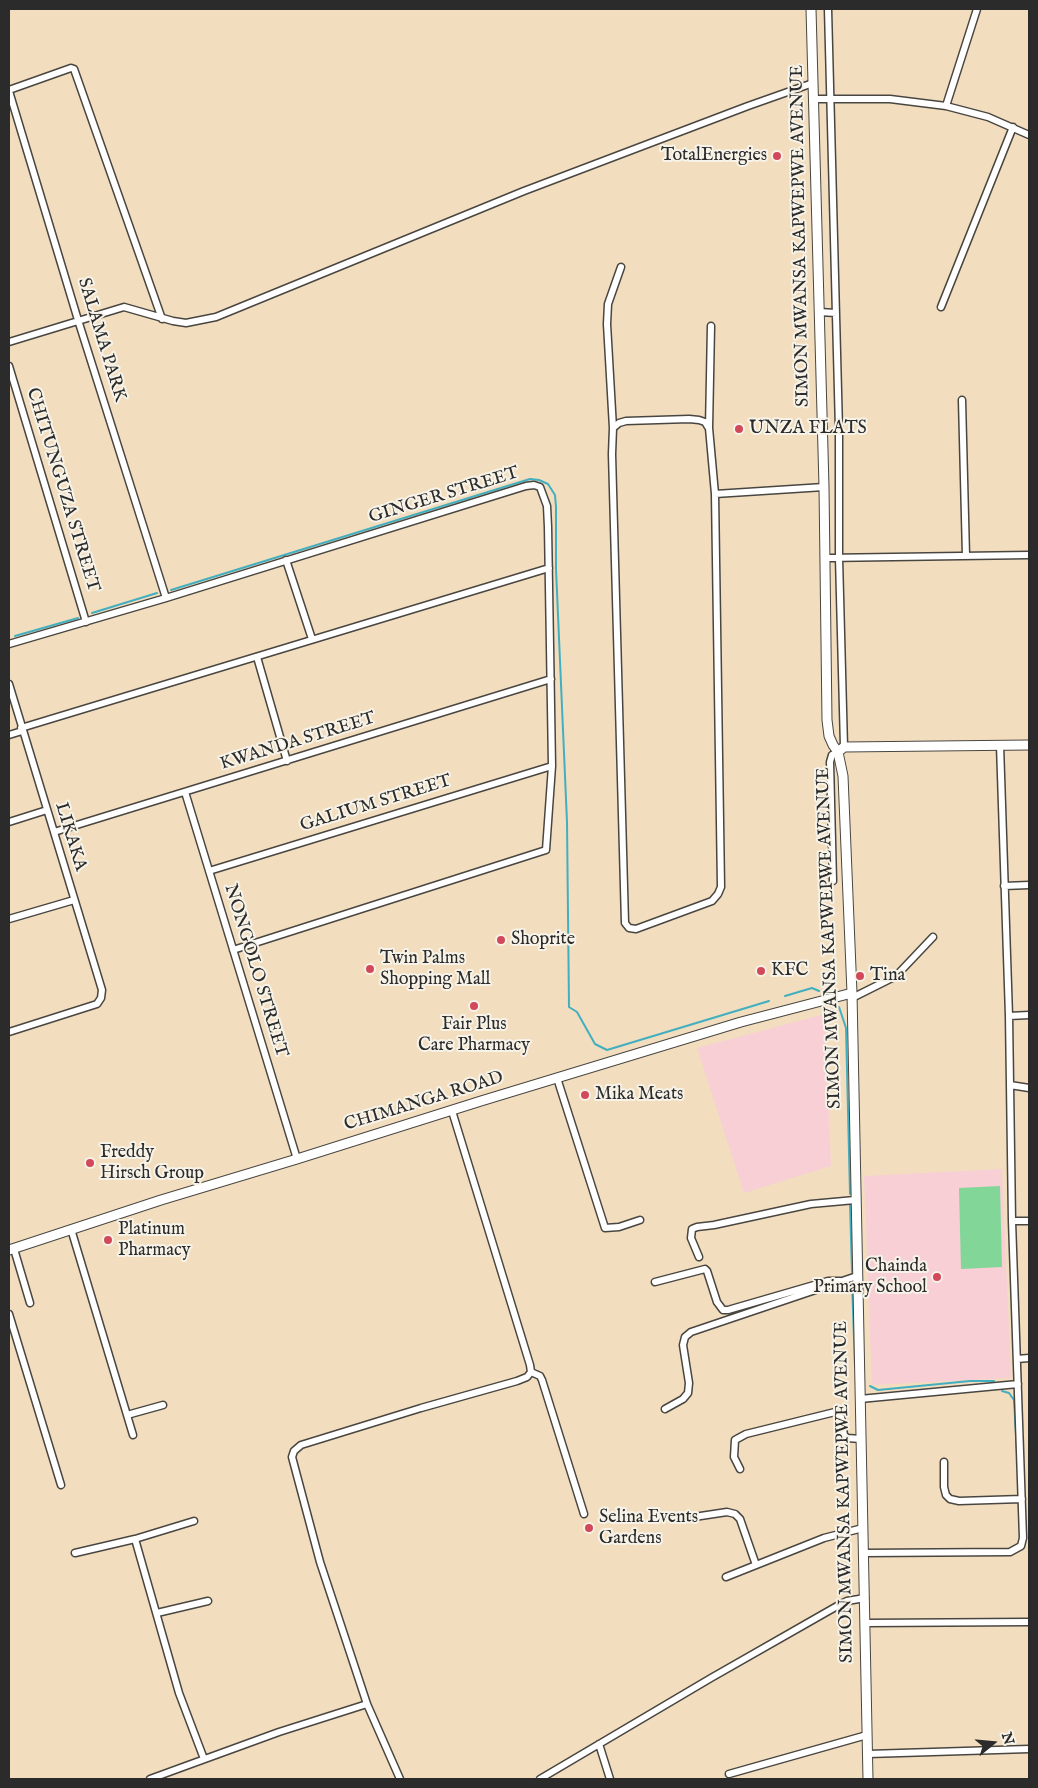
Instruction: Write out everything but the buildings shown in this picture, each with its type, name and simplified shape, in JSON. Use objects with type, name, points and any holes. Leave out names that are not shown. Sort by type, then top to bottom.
[{"type":"main road","name":"SIMON MWANSA KAPWEPWE AVENUE","points":[[811,9],[824,487],[827,720],[832,745],[841,750],[852,996],[868,1779]]},
{"type":"main road","points":[[841,750],[1029,745]]},
{"type":"main road","name":"CHIMANGA ROAD","points":[[11,1250],[218,1182],[741,1022],[852,996]]},
{"type":"street","points":[[828,9],[832,99],[830,114],[839,430],[841,750],[832,755],[830,762],[833,880]]},
{"type":"street","points":[[946,106],[977,9]]},
{"type":"street","points":[[9,91],[71,68],[74,69],[162,319]]},
{"type":"street","points":[[9,342],[124,307],[162,319],[186,323],[216,317],[524,191],[813,83]]},
{"type":"street","name":"SALAMA PARK","points":[[9,91],[78,320],[166,598]]},
{"type":"street","points":[[813,99],[890,99],[946,106],[988,118],[1029,135]]},
{"type":"street","points":[[941,308],[1013,128]]},
{"type":"street","points":[[621,268],[608,304],[607,324],[613,428],[620,800],[625,922],[629,928],[636,929],[712,901],[718,894],[721,886],[715,494],[709,428],[712,326]]},
{"type":"street","points":[[819,312],[836,313]]},
{"type":"street","name":"CHITUNGUZA STREET","points":[[9,366],[86,622]]},
{"type":"street","points":[[962,400],[966,556]]},
{"type":"street","points":[[613,428],[619,423],[626,421],[689,419],[705,422],[709,428]]},
{"type":"street","name":"GINGER STREET","points":[[9,644],[166,598],[526,486],[534,485],[540,487],[547,506],[551,679],[552,766],[546,850],[233,950]]},
{"type":"street","points":[[715,494],[824,487]]},
{"type":"street","points":[[825,558],[1029,555]]},
{"type":"street","points":[[286,560],[312,639]]},
{"type":"street","points":[[9,735],[22,729],[312,639],[549,568]]},
{"type":"street","points":[[257,657],[287,761]]},
{"type":"street","name":"KWANDA STREET","points":[[54,832],[551,679]]},
{"type":"street","name":"LIKAKA","points":[[9,684],[102,990],[101,998],[97,1004],[9,1032]]},
{"type":"street","points":[[864,1553],[1010,1552],[1021,1546],[1026,1522],[1022,1500],[1012,1221],[1000,745]]},
{"type":"street","name":"GALIUM STREET","points":[[209,871],[552,766]]},
{"type":"street","name":"NONGOLO STREET","points":[[185,792],[297,1159]]},
{"type":"street","points":[[9,822],[47,810]]},
{"type":"street","points":[[1004,886],[1029,885]]},
{"type":"street","points":[[9,919],[74,900]]},
{"type":"street","points":[[852,996],[896,976],[933,937]]},
{"type":"street","points":[[1008,1016],[1029,1016]]},
{"type":"street","points":[[557,1078],[605,1228],[619,1227],[640,1220]]},
{"type":"street","points":[[1010,1085],[1029,1088]]},
{"type":"street","points":[[400,1779],[367,1704],[320,1562],[292,1457],[294,1451],[301,1445],[517,1381],[527,1377],[531,1372],[452,1111]]},
{"type":"street","points":[[698,1257],[691,1238],[692,1229],[697,1227],[811,1204],[856,1200]]},
{"type":"street","points":[[1012,1221],[1029,1221]]},
{"type":"street","points":[[71,1229],[133,1435]]},
{"type":"street","points":[[11,1250],[30,1303]]},
{"type":"street","points":[[655,1282],[705,1269],[716,1302],[723,1310],[728,1310],[828,1281],[841,1282]]},
{"type":"street","points":[[665,1409],[683,1399],[688,1392],[689,1383],[683,1344],[685,1337],[691,1332],[857,1276]]},
{"type":"street","points":[[9,1314],[61,1485]]},
{"type":"street","points":[[1017,1359],[1029,1358]]},
{"type":"street","points":[[531,1372],[540,1376],[542,1380],[584,1514]]},
{"type":"street","points":[[860,1400],[1018,1384]]},
{"type":"street","points":[[128,1415],[163,1405]]},
{"type":"street","points":[[740,1469],[734,1457],[735,1440],[746,1434],[835,1412],[839,1413],[841,1417],[844,1435],[847,1438],[861,1438]]},
{"type":"street","points":[[944,1462],[944,1487],[946,1495],[950,1499],[1022,1500]]},
{"type":"street","points":[[694,1517],[727,1512],[735,1514],[740,1519],[756,1565]]},
{"type":"street","points":[[75,1553],[135,1540],[194,1522]]},
{"type":"street","points":[[726,1577],[824,1538],[863,1528]]},
{"type":"street","points":[[135,1540],[179,1693],[204,1758]]},
{"type":"street","points":[[540,1779],[839,1605],[847,1601],[865,1598]]},
{"type":"street","points":[[157,1614],[208,1601]]},
{"type":"street","points":[[864,1623],[1029,1622]]},
{"type":"street","points":[[150,1779],[279,1732],[367,1704]]},
{"type":"street","points":[[729,1774],[867,1735]]},
{"type":"street","points":[[600,1744],[610,1779]]},
{"type":"street","points":[[868,1754],[1029,1748]]},
{"type":"shaded area","points":[[825,1014],[831,1166],[744,1193],[697,1048]]},
{"type":"shaded area","name":"Chainda Primary School","points":[[1002,1169],[1011,1378],[872,1385],[864,1176]]},
{"type":"green space","points":[[1000,1186],[1002,1267],[961,1269],[959,1188]]},
{"type":"waterway","points":[[171,590],[530,479],[548,484],[555,495],[556,507],[556,569],[567,822],[569,1007],[577,1012],[595,1044],[607,1050],[769,1001]]},
{"type":"waterway","points":[[92,613],[157,593]]},
{"type":"waterway","points":[[15,636],[78,618]]},
{"type":"waterway","points":[[785,996],[812,988],[819,991]]},
{"type":"waterway","points":[[839,1007],[846,1028],[850,1194]]},
{"type":"waterway","points":[[850,1204],[852,1272]]},
{"type":"waterway","points":[[852,1282],[855,1367]]},
{"type":"waterway","points":[[870,1386],[878,1390],[970,1381],[994,1381]]},
{"type":"waterway","points":[[1002,1391],[1009,1393],[1014,1400],[1017,1452]]},
{"type":"place","name":"TotalEnergies","points":[[777,156]]},
{"type":"place","name":"UNZA FLATS","points":[[739,429]]},
{"type":"place","name":"Shoprite","points":[[501,940]]},
{"type":"place","name":"Twin Palms Shopping Mall","points":[[370,969]]},
{"type":"place","name":"KFC","points":[[761,971]]},
{"type":"place","name":"Tina","points":[[860,976]]},
{"type":"place","name":"Fair Plus Care Pharmacy","points":[[474,1006]]},
{"type":"place","name":"Mika Meats","points":[[585,1095]]},
{"type":"place","name":"Freddy Hirsch Group","points":[[90,1163]]},
{"type":"place","name":"Platinum Pharmacy","points":[[108,1240]]},
{"type":"place","name":"Chainda Primary School","points":[[937,1277]]},
{"type":"place","name":"Selina Events Gardens","points":[[589,1528]]}]
